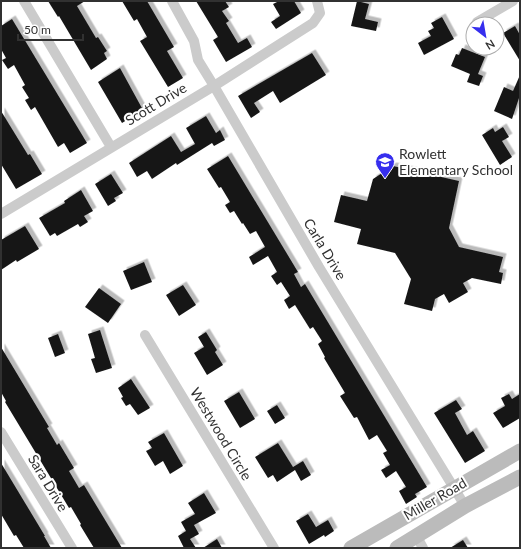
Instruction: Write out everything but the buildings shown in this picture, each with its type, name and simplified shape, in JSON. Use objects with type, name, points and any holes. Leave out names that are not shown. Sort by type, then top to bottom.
[{"type":"main road","name":"Miller Road","points":[[351,548],[520,451]]},
{"type":"main road","name":"Miller Road","points":[[397,548],[420,542],[465,506],[520,477]]},
{"type":"street","points":[[24,1],[111,147]]},
{"type":"street","name":"Carla Drive","points":[[172,1],[194,41],[198,60],[319,267],[465,506]]},
{"type":"street","name":"Scott Drive","points":[[2,211],[214,86],[313,23],[320,13],[317,1]]},
{"type":"street","points":[[487,16],[513,1]]},
{"type":"street","name":"Westwood Circle","points":[[145,335],[274,548]]},
{"type":"street","name":"Sara Drive","points":[[1,432],[72,548]]},
{"type":"place","name":"Rowlett Elementary School","points":[[385,179]]}]
